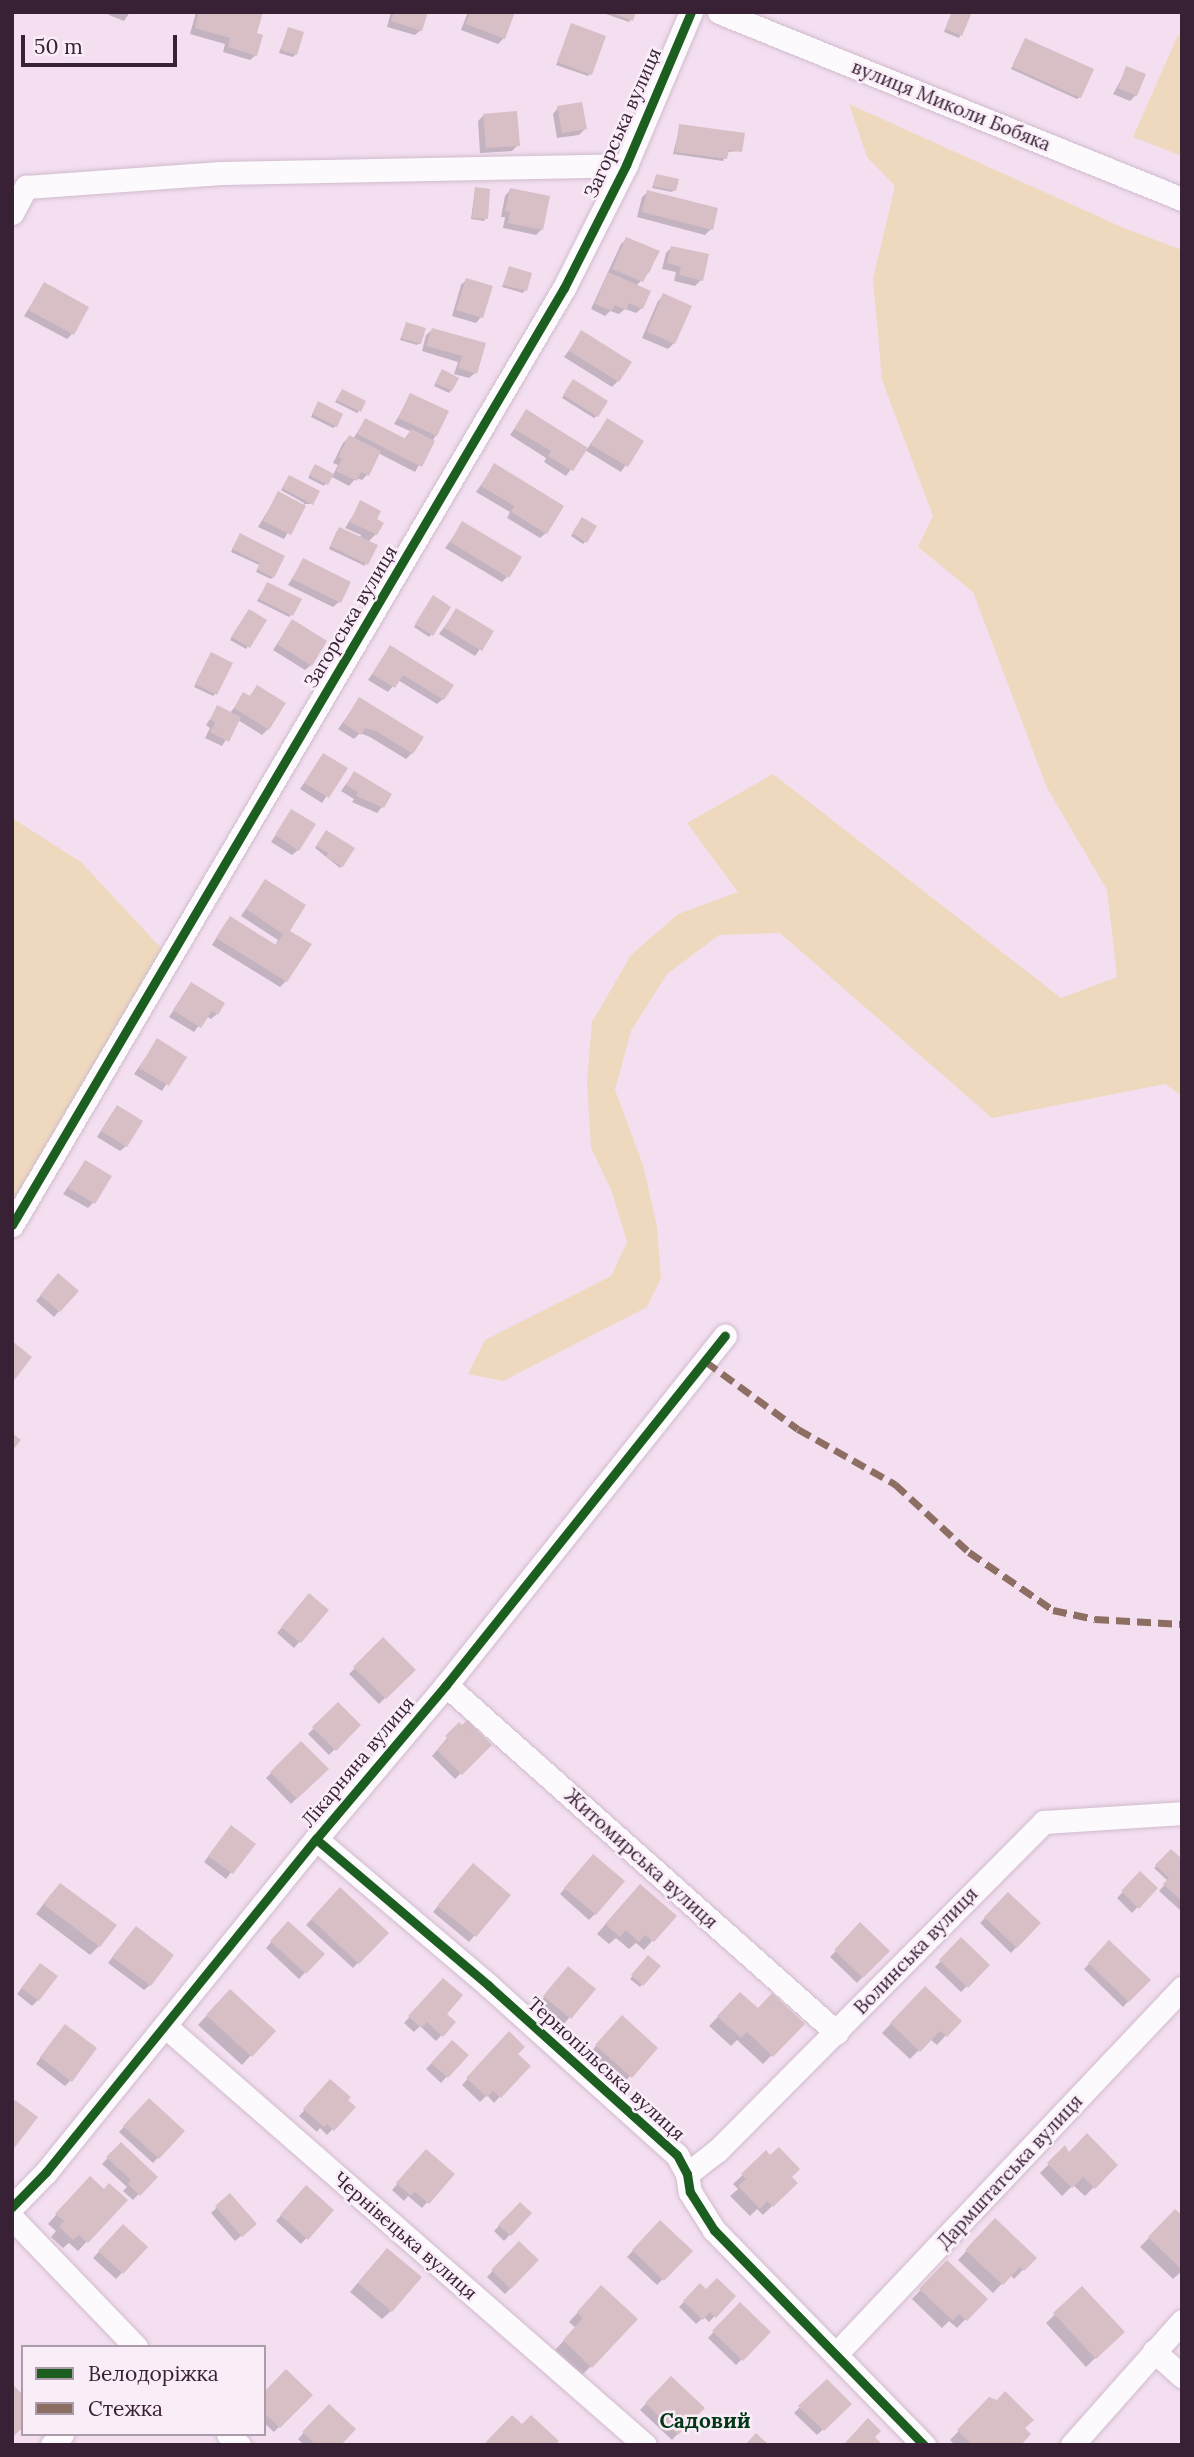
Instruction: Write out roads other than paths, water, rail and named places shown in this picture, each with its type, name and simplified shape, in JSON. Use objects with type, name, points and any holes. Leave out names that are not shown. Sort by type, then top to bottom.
[{"type":"street","name":"Загорська вулиця","points":[[12,1225],[564,288],[626,165],[691,12]]},
{"type":"street","name":"вулиця Миколи Бобяка","points":[[719,12],[1182,199]]},
{"type":"street","points":[[12,213],[26,187],[220,173],[626,165]]},
{"type":"street","name":"Лікарняна вулиця","points":[[12,2207],[46,2172],[446,1685],[725,1336]]},
{"type":"street","name":"Житомирська вулиця","points":[[446,1685],[837,2033]]},
{"type":"street","name":"Волинська вулиця","points":[[687,2174],[718,2150],[837,2033],[1044,1822],[1182,1813]]},
{"type":"street","name":"Тернопільська вулиця","points":[[317,1839],[488,1985],[677,2155],[687,2174],[690,2192],[714,2230],[924,2445]]},
{"type":"street","name":"Дармштатська вулиця","points":[[836,2354],[1182,1988]]},
{"type":"street","name":"Чернівецька вулиця","points":[[165,2026],[645,2445]]},
{"type":"street","points":[[12,2218],[134,2345]]},
{"type":"street","points":[[1072,2445],[1182,2321]]},
{"type":"street","points":[[1154,2351],[1182,2375]]},
{"type":"district","name":"Садовий","points":[[705,2421]]}]
